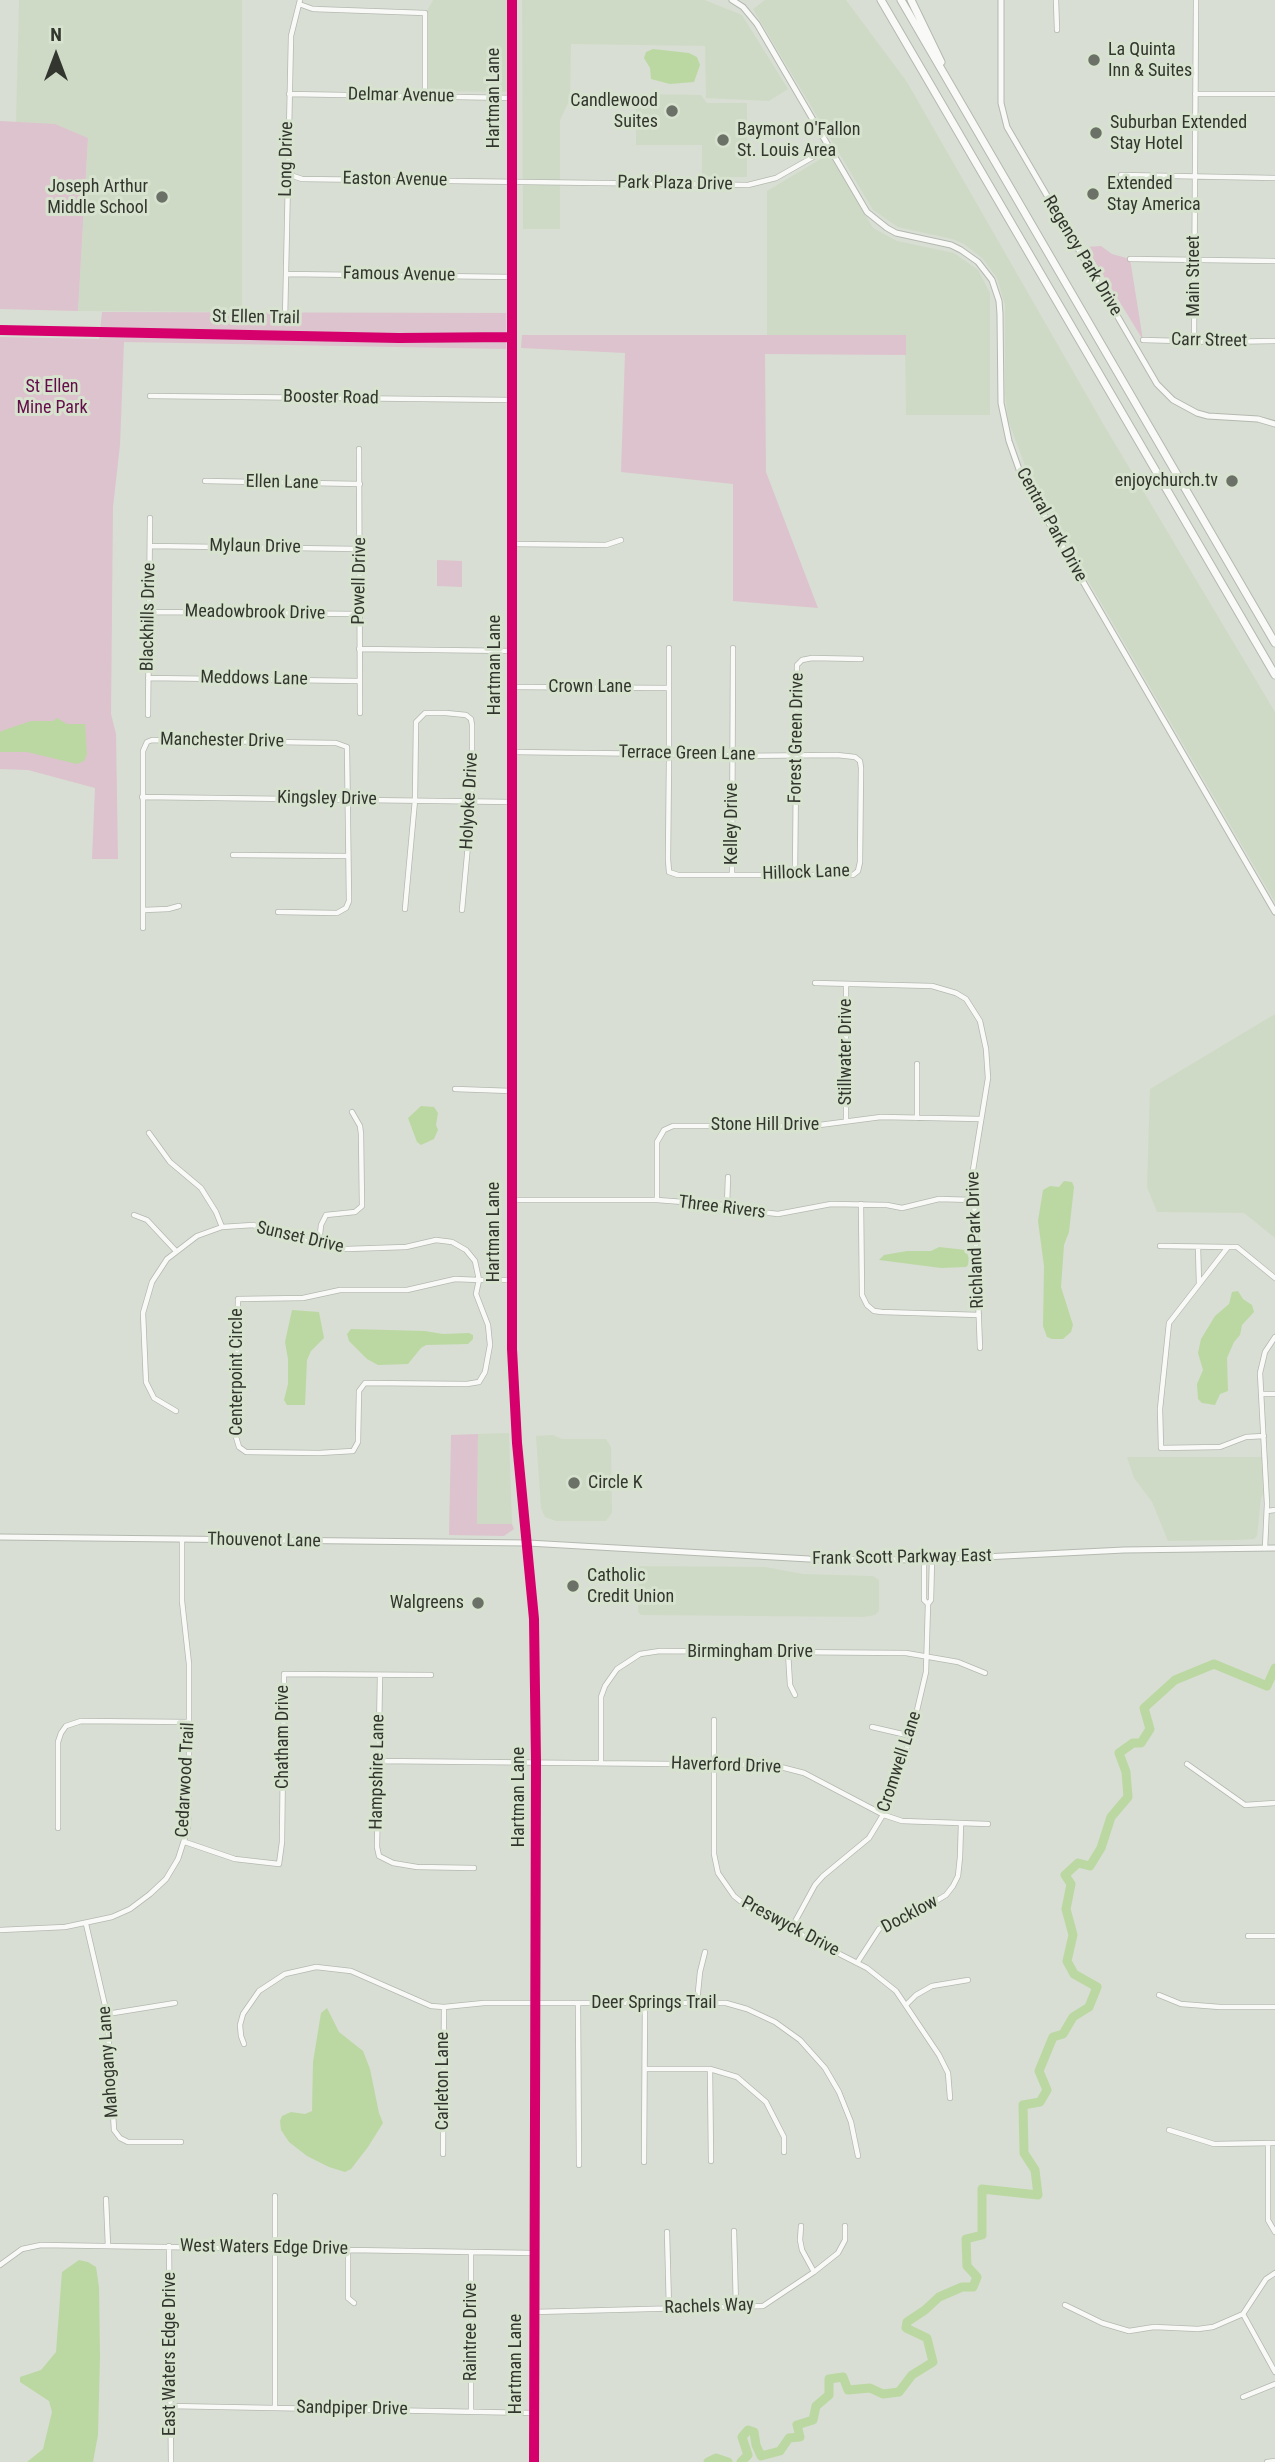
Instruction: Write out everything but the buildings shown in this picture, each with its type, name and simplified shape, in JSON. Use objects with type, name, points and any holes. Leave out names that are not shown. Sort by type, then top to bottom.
[{"type":"highway","points":[[881,0],[1275,675]]},
{"type":"highway","points":[[901,0],[1275,643]]},
{"type":"highway","points":[[911,0],[938,54],[945,76]]},
{"type":"street","name":"Hartman Lane","points":[[512,0],[512,1280],[515,1423],[534,1619],[537,1762],[534,2462]]},
{"type":"street","name":"Central Park Drive","points":[[732,0],[743,7],[757,24],[860,201],[876,220],[896,233],[951,245],[961,250],[978,262],[992,280],[1000,314],[1001,403],[1009,441],[1021,475],[1275,912]]},
{"type":"street","name":"Regency Park Drive","points":[[1001,0],[1001,103],[1007,127],[1157,384],[1173,400],[1197,414],[1258,419],[1275,424]]},
{"type":"street","points":[[1056,0],[1056,30]]},
{"type":"street","name":"Main Street","points":[[1194,341],[1196,0]]},
{"type":"street","points":[[300,2],[313,9],[425,13],[425,97]]},
{"type":"street","name":"Long Drive","points":[[285,320],[291,36],[300,2]]},
{"type":"street","name":"Delmar Avenue","points":[[289,94],[512,98]]},
{"type":"street","points":[[1195,94],[1275,94]]},
{"type":"street","name":"Park Plaza Drive","points":[[512,182],[748,185],[776,178],[829,148]]},
{"type":"street","name":"Easton Avenue","points":[[287,164],[293,176],[302,179],[512,182]]},
{"type":"street","points":[[1121,175],[1275,178]]},
{"type":"street","points":[[1130,259],[1275,261]]},
{"type":"street","name":"Famous Avenue","points":[[286,274],[512,277]]},
{"type":"street","name":"Carr Street","points":[[1143,340],[1275,341]]},
{"type":"street","name":"Booster Road","points":[[150,396],[512,400]]},
{"type":"street","name":"Powell Drive","points":[[359,449],[360,713]]},
{"type":"street","name":"Ellen Lane","points":[[205,481],[360,484]]},
{"type":"street","name":"Blackhills Drive","points":[[148,715],[150,518]]},
{"type":"street","points":[[512,544],[606,545],[621,540]]},
{"type":"street","name":"Mylaun Drive","points":[[150,546],[360,549]]},
{"type":"street","name":"Meadowbrook Drive","points":[[150,612],[359,614]]},
{"type":"street","points":[[669,648],[669,755]]},
{"type":"street","name":"Kelley Drive","points":[[732,874],[733,648]]},
{"type":"street","points":[[359,649],[512,650]]},
{"type":"street","name":"Forest Green Drive","points":[[795,876],[797,665],[802,660],[812,658],[861,659]]},
{"type":"street","name":"Meddows Lane","points":[[148,678],[359,681]]},
{"type":"street","name":"Crown Lane","points":[[512,687],[669,688]]},
{"type":"street","name":"Holyoke Drive","points":[[415,800],[417,720],[425,713],[463,714],[472,722],[472,801],[462,910]]},
{"type":"street","name":"Manchester Drive","points":[[143,928],[142,797],[143,751],[147,742],[342,743],[349,754],[349,799]]},
{"type":"street","name":"Terrace Green Lane","points":[[512,752],[847,755],[860,761],[858,871]]},
{"type":"street","name":"Hillock Lane","points":[[669,755],[669,872],[678,875],[795,876],[853,875],[858,871]]},
{"type":"street","name":"Kingsley Drive","points":[[142,797],[512,802]]},
{"type":"street","points":[[278,912],[344,911],[349,901],[349,799]]},
{"type":"street","points":[[405,909],[415,800]]},
{"type":"street","points":[[233,855],[348,856]]},
{"type":"street","points":[[144,910],[179,906]]},
{"type":"street","name":"Richland Park Drive","points":[[815,983],[932,986],[966,999],[980,1021],[986,1049],[988,1091],[973,1170],[980,1348]]},
{"type":"street","name":"Stillwater Drive","points":[[846,984],[846,1121]]},
{"type":"street","points":[[917,1064],[917,1118]]},
{"type":"street","points":[[455,1089],[511,1091]]},
{"type":"street","points":[[319,1244],[322,1222],[326,1215],[355,1212],[362,1206],[361,1134],[360,1126],[352,1112]]},
{"type":"street","name":"Stone Hill Drive","points":[[657,1200],[655,1149],[660,1135],[673,1126],[812,1126],[881,1117],[981,1119]]},
{"type":"street","points":[[149,1133],[170,1162],[201,1188],[222,1227],[197,1237],[167,1259],[152,1282],[143,1313],[146,1382],[155,1398],[176,1411]]},
{"type":"street","points":[[727,1205],[728,1177]]},
{"type":"street","name":"Three Rivers","points":[[512,1199],[657,1200],[727,1205],[766,1214],[831,1204],[902,1208],[939,1199],[973,1200]]},
{"type":"street","points":[[861,1204],[862,1295],[867,1305],[874,1311],[882,1312],[979,1315]]},
{"type":"street","points":[[134,1215],[147,1220],[176,1251]]},
{"type":"street","name":"Sunset Drive","points":[[222,1227],[253,1225],[347,1250],[406,1247],[436,1240],[452,1242],[466,1250],[475,1261],[479,1280]]},
{"type":"street","points":[[1160,1246],[1237,1247],[1275,1278]]},
{"type":"street","points":[[1198,1247],[1199,1284]]},
{"type":"street","points":[[1228,1247],[1168,1326],[1160,1409],[1161,1448],[1220,1447],[1246,1437],[1264,1436]]},
{"type":"street","name":"Centerpoint Circle","points":[[479,1280],[476,1294],[488,1325],[490,1345],[485,1372],[479,1382],[365,1383],[359,1391],[358,1443],[356,1448],[349,1452],[246,1452],[239,1447],[236,1429],[238,1299],[303,1298],[340,1290],[407,1290],[455,1279],[512,1280]]},
{"type":"street","points":[[1265,1548],[1267,1504],[1261,1365],[1275,1336]]},
{"type":"street","points":[[1262,1394],[1275,1394]]},
{"type":"street","points":[[1267,1504],[1275,1504]]},
{"type":"street","points":[[1267,1511],[1275,1510]]},
{"type":"street","name":"Thouvenot Lane","points":[[0,1537],[528,1543]]},
{"type":"street","name":"Cedarwood Trail","points":[[0,1930],[41,1930],[86,1924],[130,1909],[166,1879],[185,1842],[189,1792],[189,1664],[182,1601],[182,1539]]},
{"type":"street","name":"Frank Scott Parkway East","points":[[528,1543],[809,1559],[925,1560],[1124,1550],[1275,1548]]},
{"type":"street","name":"Cromwell Lane","points":[[791,1929],[822,1876],[869,1839],[884,1815],[911,1736],[926,1672],[932,1559]]},
{"type":"street","name":"Cromwell Lane","points":[[925,1560],[924,1600],[928,1604]]},
{"type":"street","name":"Birmingham Drive","points":[[601,1763],[601,1697],[611,1676],[632,1658],[660,1651],[926,1655],[958,1662],[985,1673]]},
{"type":"street","points":[[788,1652],[790,1685],[795,1695]]},
{"type":"street","name":"Chatham Drive","points":[[185,1842],[235,1859],[279,1864],[282,1842],[284,1674],[431,1675]]},
{"type":"street","name":"Hampshire Lane","points":[[380,1674],[379,1856],[384,1861],[417,1867],[474,1868]]},
{"type":"street","name":"Preswyck Drive","points":[[714,1720],[714,1854],[718,1873],[738,1900],[867,1968],[896,1992],[939,2055],[948,2073],[950,2098]]},
{"type":"street","points":[[58,1828],[58,1742],[66,1726],[81,1721],[189,1722]]},
{"type":"street","points":[[872,1727],[911,1736]]},
{"type":"street","name":"Haverford Drive","points":[[378,1761],[773,1765],[794,1769],[884,1815],[911,1822],[988,1824]]},
{"type":"street","points":[[1188,1764],[1245,1805],[1275,1803]]},
{"type":"street","name":"Docklow","points":[[857,1963],[879,1929],[931,1904],[946,1895],[953,1886],[958,1876],[961,1824]]},
{"type":"street","name":"Mahogany Lane","points":[[86,1924],[107,2014],[114,2130],[128,2142],[181,2142]]},
{"type":"street","points":[[1248,1936],[1275,1936]]},
{"type":"street","points":[[697,2002],[699,1972],[705,1952]]},
{"type":"street","name":"Deer Springs Trail","points":[[244,2044],[240,2025],[252,1998],[275,1979],[302,1969],[330,1968],[351,1972],[418,2002],[444,2007],[484,2003],[726,2003],[775,2022],[800,2040],[825,2068],[839,2092],[851,2122],[858,2156]]},
{"type":"street","points":[[906,2005],[916,1995],[932,1986],[968,1980]]},
{"type":"street","points":[[1159,1995],[1181,2004],[1275,2007]]},
{"type":"street","points":[[107,2014],[175,2003]]},
{"type":"street","points":[[578,2003],[579,2165]]},
{"type":"street","points":[[644,2162],[645,2003]]},
{"type":"street","name":"Carleton Lane","points":[[443,2154],[444,2007]]},
{"type":"street","points":[[645,2068],[710,2069],[737,2077],[766,2102],[785,2137],[784,2152]]},
{"type":"street","points":[[710,2069],[710,2161]]},
{"type":"street","points":[[1169,2130],[1214,2144],[1275,2143]]},
{"type":"street","points":[[1268,2143],[1268,2220],[1275,2232]]},
{"type":"street","points":[[275,2196],[275,2408]]},
{"type":"street","points":[[106,2199],[108,2245]]},
{"type":"street","points":[[801,2226],[802,2250],[814,2272]]},
{"type":"street","name":"Rachels Way","points":[[534,2312],[763,2305],[814,2272],[841,2248],[845,2240],[845,2226]]},
{"type":"street","points":[[734,2231],[736,2306]]},
{"type":"street","points":[[667,2232],[668,2308]]},
{"type":"street","name":"West Waters Edge Drive","points":[[0,2265],[22,2249],[41,2245],[534,2253]]},
{"type":"street","name":"East Waters Edge Drive","points":[[169,2246],[171,2462]]},
{"type":"street","points":[[348,2249],[348,2298],[354,2303]]},
{"type":"street","name":"Raintree Drive","points":[[471,2253],[471,2411]]},
{"type":"street","points":[[1065,2305],[1102,2323],[1129,2331],[1154,2327],[1213,2327],[1243,2314],[1266,2279],[1275,2273]]},
{"type":"street","points":[[1243,2314],[1275,2372]]},
{"type":"street","points":[[1243,2397],[1275,2384]]},
{"type":"street","name":"Sandpiper Drive","points":[[170,2406],[533,2413]]},
{"type":"street","points":[[1266,2462],[1275,2461]]},
{"type":"shaded area","points":[[19,0],[242,0],[242,312],[78,311],[88,138],[16,122]]},
{"type":"shaded area","points":[[433,0],[507,0],[510,92],[428,91],[427,11]]},
{"type":"shaded area","points":[[522,0],[705,0],[742,15],[788,89],[769,101],[706,98],[705,46],[571,44],[570,99],[560,120],[560,229],[523,229]]},
{"type":"shaded area","points":[[765,0],[846,0],[907,82],[1105,427],[1275,712],[1275,902],[1032,484],[1008,420],[1005,394],[1005,305],[997,278],[982,258],[964,244],[898,227],[873,210],[753,9]]},
{"type":"shaded area","points":[[653,49],[689,53],[697,57],[700,65],[694,82],[670,84],[651,79],[650,68],[644,58],[646,52]]},
{"type":"shaded area","points":[[636,94],[701,95],[707,103],[747,103],[747,177],[702,177],[702,145],[636,145]]},
{"type":"shaded area","points":[[829,154],[873,228],[897,241],[954,253],[978,270],[990,293],[990,415],[906,415],[905,335],[767,335],[767,191]]},
{"type":"shaded area","points":[[57,718],[67,724],[85,724],[87,754],[84,761],[77,764],[27,752],[0,752],[0,732],[31,721],[53,721]]},
{"type":"shaded area","points":[[1275,1014],[1275,1238],[1244,1213],[1157,1212],[1147,1187],[1150,1089]]},
{"type":"shaded area","points":[[421,1106],[434,1107],[438,1113],[438,1130],[434,1139],[421,1145],[417,1142],[408,1118]]},
{"type":"shaded area","points":[[1064,1181],[1072,1182],[1074,1187],[1069,1232],[1064,1245],[1061,1287],[1073,1325],[1071,1332],[1063,1339],[1052,1339],[1047,1337],[1043,1326],[1044,1266],[1038,1221],[1043,1190],[1050,1186],[1059,1187]]},
{"type":"shaded area","points":[[939,1247],[966,1250],[968,1265],[941,1268],[879,1260],[884,1255],[931,1251]]},
{"type":"shaded area","points":[[1238,1291],[1243,1299],[1252,1305],[1254,1312],[1242,1325],[1240,1335],[1227,1358],[1228,1391],[1220,1394],[1215,1405],[1202,1403],[1198,1399],[1197,1384],[1203,1370],[1198,1353],[1201,1339],[1215,1316],[1229,1304],[1232,1292]]},
{"type":"shaded area","points":[[292,1310],[319,1312],[324,1338],[311,1351],[307,1360],[305,1405],[287,1405],[284,1400],[288,1384],[285,1342]]},
{"type":"shaded area","points":[[351,1329],[469,1333],[473,1335],[473,1339],[468,1344],[426,1345],[408,1364],[378,1365],[367,1359],[349,1341],[347,1334]]},
{"type":"shaded area","points":[[509,1433],[512,1524],[477,1524],[478,1434]]},
{"type":"shaded area","points":[[553,1435],[562,1439],[606,1439],[611,1447],[612,1513],[606,1521],[556,1521],[545,1517],[541,1508],[536,1436]]},
{"type":"shaded area","points":[[1127,1457],[1262,1457],[1263,1494],[1257,1536],[1254,1539],[1237,1540],[1168,1541],[1152,1502],[1134,1478]]},
{"type":"shaded area","points":[[639,1566],[765,1567],[803,1574],[873,1576],[879,1580],[879,1611],[875,1615],[864,1617],[641,1615],[638,1612]]},
{"type":"shaded area","points":[[327,2008],[339,2032],[363,2051],[383,2123],[351,2169],[345,2172],[307,2156],[289,2142],[281,2130],[280,2121],[282,2116],[291,2112],[305,2114],[312,2111],[313,2062],[321,2013]]},
{"type":"shaded area","points":[[79,2260],[96,2267],[99,2287],[98,2435],[93,2462],[27,2462],[43,2449],[52,2412],[49,2401],[20,2382],[20,2377],[41,2370],[56,2352],[62,2272]]},
{"type":"green space","points":[[0,121],[55,124],[88,138],[78,311],[0,309]]},
{"type":"green space","points":[[1101,246],[1112,254],[1130,259],[1143,340],[1086,247]]},
{"type":"green space","name":"St Ellen Mine Park","points":[[102,312],[506,313],[506,349],[124,342],[120,445],[113,507],[111,714],[116,734],[118,859],[92,859],[95,788],[28,770],[0,769],[0,337],[99,339]]},
{"type":"green space","points":[[522,335],[906,335],[906,355],[765,354],[766,472],[818,608],[733,601],[733,484],[621,472],[625,353],[521,348]]},
{"type":"green space","points":[[437,560],[462,561],[462,587],[437,586]]},
{"type":"green space","points":[[478,1434],[477,1524],[512,1524],[514,1529],[504,1536],[449,1535],[451,1435]]},
{"type":"waterway","points":[[741,2462],[748,2455],[742,2437],[748,2430],[754,2432],[761,2456],[780,2451],[789,2438],[800,2437],[797,2425],[813,2420],[816,2406],[829,2395],[829,2379],[843,2377],[848,2390],[870,2388],[883,2394],[899,2392],[912,2375],[933,2362],[927,2338],[906,2328],[907,2322],[939,2297],[962,2287],[973,2287],[977,2277],[967,2266],[966,2239],[982,2235],[982,2189],[1038,2195],[1035,2170],[1024,2153],[1023,2105],[1040,2102],[1047,2090],[1039,2071],[1053,2037],[1063,2034],[1073,2017],[1089,2007],[1097,1987],[1074,1974],[1067,1961],[1073,1935],[1066,1909],[1071,1884],[1065,1875],[1078,1863],[1090,1866],[1101,1848],[1111,1817],[1128,1797],[1126,1772],[1119,1753],[1133,1743],[1141,1743],[1150,1729],[1144,1708],[1175,1680],[1214,1664],[1267,1686],[1275,1668]]},
{"type":"waterway","points":[[708,2462],[716,2458],[728,2462]]},
{"type":"cycle path","points":[[512,0],[512,1349],[517,1443],[534,1619],[534,2462]]},
{"type":"cycle path","name":"St Ellen Trail","points":[[0,330],[399,338],[512,337]]},
{"type":"place","name":"La Quinta Inn & Suites","points":[[1094,60]]},
{"type":"place","name":"Candlewood Suites","points":[[672,111]]},
{"type":"place","name":"Suburban Extended Stay Hotel","points":[[1096,133]]},
{"type":"place","name":"Baymont O'Fallon St. Louis Area","points":[[723,140]]},
{"type":"place","name":"Extended Stay America","points":[[1093,194]]},
{"type":"place","name":"Joseph Arthur Middle School","points":[[162,197]]},
{"type":"place","name":"enjoychurch.tv","points":[[1232,481]]},
{"type":"place","name":"Circle K","points":[[574,1483]]},
{"type":"place","name":"Catholic Credit Union","points":[[573,1586]]},
{"type":"place","name":"Walgreens","points":[[478,1603]]}]
